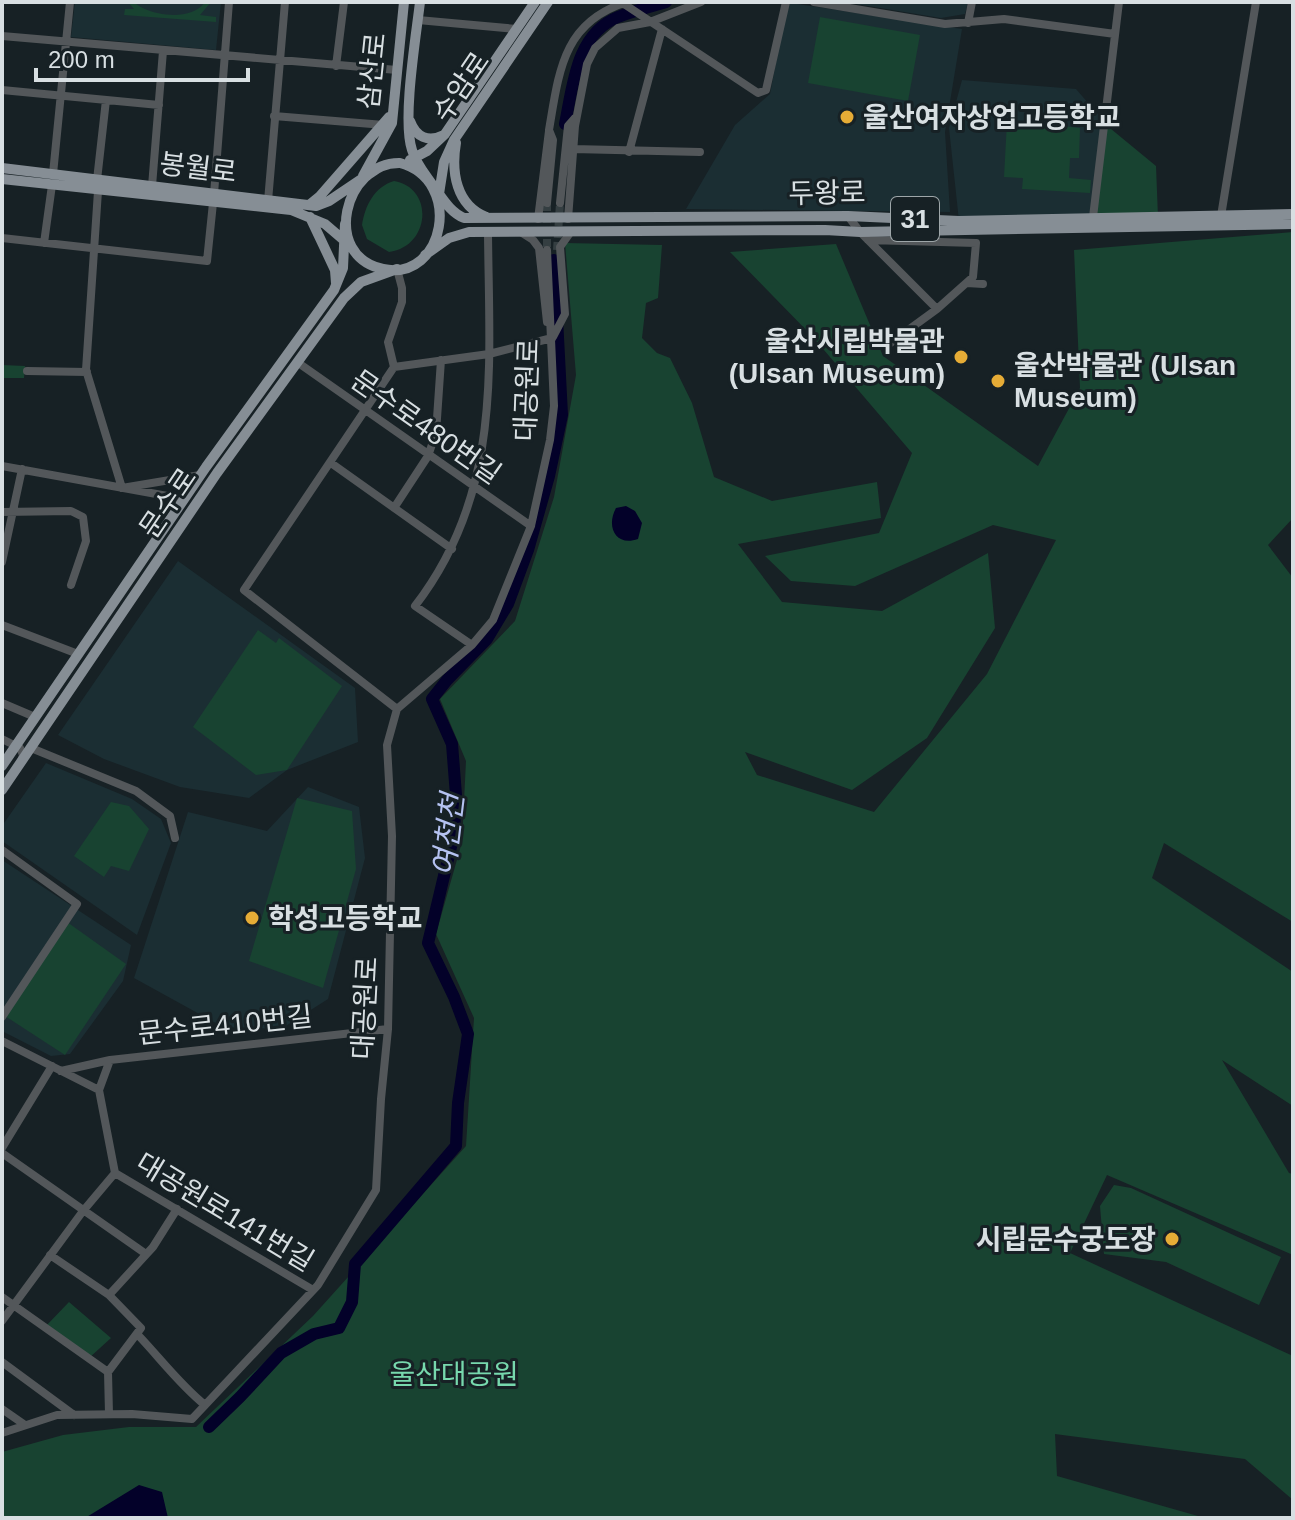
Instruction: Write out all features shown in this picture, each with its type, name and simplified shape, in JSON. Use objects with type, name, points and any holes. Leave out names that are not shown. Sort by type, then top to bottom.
[{"type":"main road","name":"삼산로","points":[[361,181],[390,130],[404,2]]},
{"type":"main road","name":"삼산로","points":[[420,2],[409,138],[415,158],[428,179]]},
{"type":"main road","name":"수암로","points":[[400,163],[415,158],[445,134],[535,2]]},
{"type":"main road","name":"수암로","points":[[439,208],[444,162],[459,133],[548,2]]},
{"type":"main road","points":[[334,290],[335,270],[308,210],[384,125],[394,108]]},
{"type":"main road","points":[[409,116],[414,130],[421,137],[435,139],[445,134]]},
{"type":"main road","points":[[459,133],[454,159],[459,189],[471,209],[492,219]]},
{"type":"main road","points":[[400,163],[417,169],[428,179],[436,193],[439,232],[425,255]]},
{"type":"main road","name":"봉월로","points":[[2,168],[52,180],[152,186],[213,198],[268,201],[308,210],[329,201],[378,168],[400,163]]},
{"type":"main road","points":[[2,179],[52,180]]},
{"type":"main road","name":"두왕로","points":[[428,179],[459,216],[492,219],[848,216],[959,221],[1293,214]]},
{"type":"main road","points":[[361,181],[348,208],[345,224],[347,243],[369,264],[383,269],[410,265],[457,234],[488,232],[810,230],[864,236],[1293,224]]},
{"type":"main road","points":[[98,185],[280,206]]},
{"type":"main road","name":"봉월로","points":[[308,210],[347,243]]},
{"type":"main road","name":"문수로","points":[[2,766],[200,475],[334,290],[343,268],[347,243]]},
{"type":"main road","name":"문수로","points":[[2,790],[205,491],[351,290],[361,282],[397,269]]},
{"type":"main road","points":[[179,529],[186,510],[184,499],[205,491]]},
{"type":"main road","points":[[149,549],[160,537],[165,538],[167,544],[161,556]]},
{"type":"main road","points":[[51,693],[46,704],[47,712],[53,711],[62,701]]},
{"type":"street","points":[[44,243],[70,2]]},
{"type":"street","points":[[2,238],[207,261],[229,2]]},
{"type":"street","points":[[268,201],[285,2]]},
{"type":"street","points":[[336,66],[344,2]]},
{"type":"street","points":[[568,219],[577,116],[587,64],[595,48],[618,28],[650,22],[701,2]]},
{"type":"street","points":[[538,219],[549,130],[567,51],[590,20],[605,9],[624,3],[754,92],[761,93],[766,90],[786,2]]},
{"type":"street","points":[[814,2],[945,24],[1004,19],[1115,34]]},
{"type":"street","points":[[968,23],[972,2]]},
{"type":"street","points":[[1093,217],[1119,2]]},
{"type":"street","points":[[1221,216],[1256,2]]},
{"type":"street","name":"수암로","points":[[418,20],[517,29]]},
{"type":"street","points":[[629,152],[662,29]]},
{"type":"street","points":[[2,36],[397,70]]},
{"type":"street","points":[[152,186],[163,51]]},
{"type":"street","points":[[2,90],[159,105]]},
{"type":"street","points":[[106,100],[87,372],[122,488]]},
{"type":"street","points":[[274,116],[384,125]]},
{"type":"street","points":[[560,203],[568,126],[577,116]]},
{"type":"street","points":[[547,203],[553,140],[549,130]]},
{"type":"street","points":[[573,149],[700,152]]},
{"type":"street","points":[[848,216],[937,309]]},
{"type":"street","points":[[472,645],[415,606],[436,579],[466,518],[485,441],[490,391],[488,232]]},
{"type":"street","points":[[522,233],[551,249]]},
{"type":"street","points":[[551,249],[570,233]]},
{"type":"street","points":[[864,236],[976,243],[973,277],[937,309],[889,344]]},
{"type":"street","points":[[394,367],[489,354],[552,338],[565,314],[551,249]]},
{"type":"street","name":"대공원로","points":[[2,1433],[57,1415],[109,1414],[192,1419],[313,1290],[376,1190],[388,1029],[392,836],[387,745],[397,709],[472,645],[493,620],[531,526],[550,440],[554,406],[552,338],[547,322],[551,249]]},
{"type":"street","points":[[397,269],[402,302],[388,342],[394,367],[244,590],[397,709]]},
{"type":"street","points":[[967,283],[983,284]]},
{"type":"street","points":[[394,508],[428,456],[436,433],[441,360]]},
{"type":"street","name":"문수로480번길","points":[[297,362],[531,526]]},
{"type":"street","points":[[27,371],[87,372]]},
{"type":"street","points":[[331,463],[452,549]]},
{"type":"street","points":[[2,466],[184,499]]},
{"type":"street","points":[[2,562],[22,469]]},
{"type":"street","points":[[122,488],[200,475]]},
{"type":"street","points":[[2,512],[71,511],[83,517],[86,541],[71,585]]},
{"type":"street","points":[[2,625],[78,654]]},
{"type":"street","points":[[2,703],[35,717]]},
{"type":"street","points":[[2,739],[16,745],[22,752],[21,763]]},
{"type":"street","points":[[31,748],[136,791],[170,816],[175,838]]},
{"type":"street","points":[[2,850],[77,904],[2,1017]]},
{"type":"street","name":"문수로410번길","points":[[99,1090],[110,1060],[388,1029]]},
{"type":"street","points":[[2,1041],[99,1090],[115,1173],[2,1321]]},
{"type":"street","points":[[110,1060],[56,1069],[2,1151],[146,1254]]},
{"type":"street","name":"대공원로141번길","points":[[115,1173],[313,1290]]},
{"type":"street","points":[[109,1295],[146,1254],[177,1209]]},
{"type":"street","points":[[50,1255],[109,1295],[141,1328],[108,1372],[109,1414]]},
{"type":"street","points":[[2,1297],[108,1372]]},
{"type":"street","points":[[138,1335],[188,1391],[205,1405]]},
{"type":"street","points":[[2,1362],[74,1415]]},
{"type":"street","points":[[2,1409],[25,1425]]},
{"type":"shaded area","points":[[75,2],[221,2],[216,50],[71,37]]},
{"type":"shaded area","points":[[844,2],[968,2],[965,14],[941,18]]},
{"type":"shaded area","name":"울산여자상업고등학교","points":[[791,3],[962,29],[945,132],[950,212],[686,209],[735,125],[770,94],[787,5]]},
{"type":"shaded area","points":[[962,80],[1076,89],[1102,119],[1093,217],[959,221],[949,128]]},
{"type":"shaded area","points":[[178,561],[355,688],[358,742],[287,770],[249,798],[180,787],[104,759],[58,735]]},
{"type":"shaded area","points":[[46,763],[132,799],[161,819],[171,843],[137,935],[2,841],[2,826]]},
{"type":"shaded area","name":"학성고등학교","points":[[308,787],[359,807],[365,858],[328,999],[281,1029],[223,1027],[134,978],[188,812],[267,831]]},
{"type":"shaded area","points":[[2,860],[131,945],[123,981],[70,1054],[51,1056],[2,1031]]},
{"type":"green space","points":[[128,2],[152,12],[177,15],[211,2],[200,15],[216,17],[216,22],[124,15],[125,9],[134,9]]},
{"type":"green space","points":[[820,17],[920,35],[908,101],[808,83]]},
{"type":"green space","points":[[1007,122],[1080,128],[1079,158],[1070,158],[1069,178],[1091,180],[1090,193],[1022,189],[1023,178],[1004,177]]},
{"type":"green space","points":[[1105,124],[1156,166],[1158,217],[1093,217]]},
{"type":"green space","points":[[394,181],[416,194],[422,217],[413,240],[403,248],[389,252],[367,239],[362,225],[372,198],[381,188]]},
{"type":"green space","name":"울산대공원","points":[[1293,232],[1293,518],[1268,545],[1293,578],[1293,922],[1164,843],[1152,878],[1293,972],[1293,1106],[1222,1060],[1289,1173],[1293,1174],[1293,1255],[1107,1175],[1070,1253],[1293,1356],[1293,1500],[1245,1459],[1055,1434],[1057,1476],[1205,1518],[2,1518],[2,1452],[63,1435],[129,1427],[196,1427],[313,1316],[466,1146],[474,1018],[436,934],[462,842],[466,761],[440,699],[515,621],[554,497],[576,375],[565,243],[662,245],[658,298],[646,303],[642,338],[657,353],[670,358],[692,403],[714,477],[772,501],[877,482],[881,518],[738,544],[782,602],[882,611],[988,553],[995,628],[927,738],[852,790],[745,752],[757,775],[874,812],[987,674],[1056,540],[993,525],[855,586],[791,581],[765,556],[879,533],[912,453],[812,336],[730,252],[836,244],[883,356],[1038,466],[1080,388],[1074,250]]},
{"type":"green space","points":[[2,365],[25,366],[24,378],[2,378]]},
{"type":"green space","points":[[258,630],[276,643],[279,638],[342,686],[287,770],[256,775],[193,727]]},
{"type":"green space","points":[[297,798],[352,811],[356,869],[323,988],[249,961]]},
{"type":"green space","points":[[111,802],[129,806],[149,829],[129,871],[111,866],[104,877],[74,856]]},
{"type":"green space","points":[[67,922],[126,964],[65,1055],[5,1016]]},
{"type":"green space","name":"시립문수궁도장","points":[[1114,1185],[1131,1188],[1281,1257],[1259,1305],[1166,1262],[1104,1254],[1100,1206]]},
{"type":"green space","points":[[69,1302],[111,1338],[89,1358],[45,1327]]},
{"type":"water","points":[[626,506],[635,511],[642,523],[638,539],[630,541],[618,537],[612,522],[616,508]]},
{"type":"water","points":[[139,1485],[162,1492],[168,1518],[85,1518]]},
{"type":"waterway","name":"여천천","points":[[565,124],[574,77],[593,35],[618,17],[666,2]]},
{"type":"waterway","name":"여천천","points":[[209,1427],[281,1353],[314,1334],[339,1328],[352,1302],[355,1264],[456,1146],[458,1103],[468,1034],[428,943],[454,834],[456,795],[452,744],[432,699],[487,639],[508,604],[528,550],[549,476],[562,415],[554,260]]},
{"type":"tunnel","points":[[547,203],[547,250]]},
{"type":"tunnel","points":[[557,250],[560,203]]},
{"type":"place","name":"울산여자상업고등학교","points":[[847,117]]},
{"type":"place","name":"울산시립박물관 (Ulsan Museum)","points":[[961,357]]},
{"type":"place","name":"울산박물관 (Ulsan Museum)","points":[[998,381]]},
{"type":"place","name":"학성고등학교","points":[[252,918]]},
{"type":"place","name":"시립문수궁도장","points":[[1172,1239]]}]
